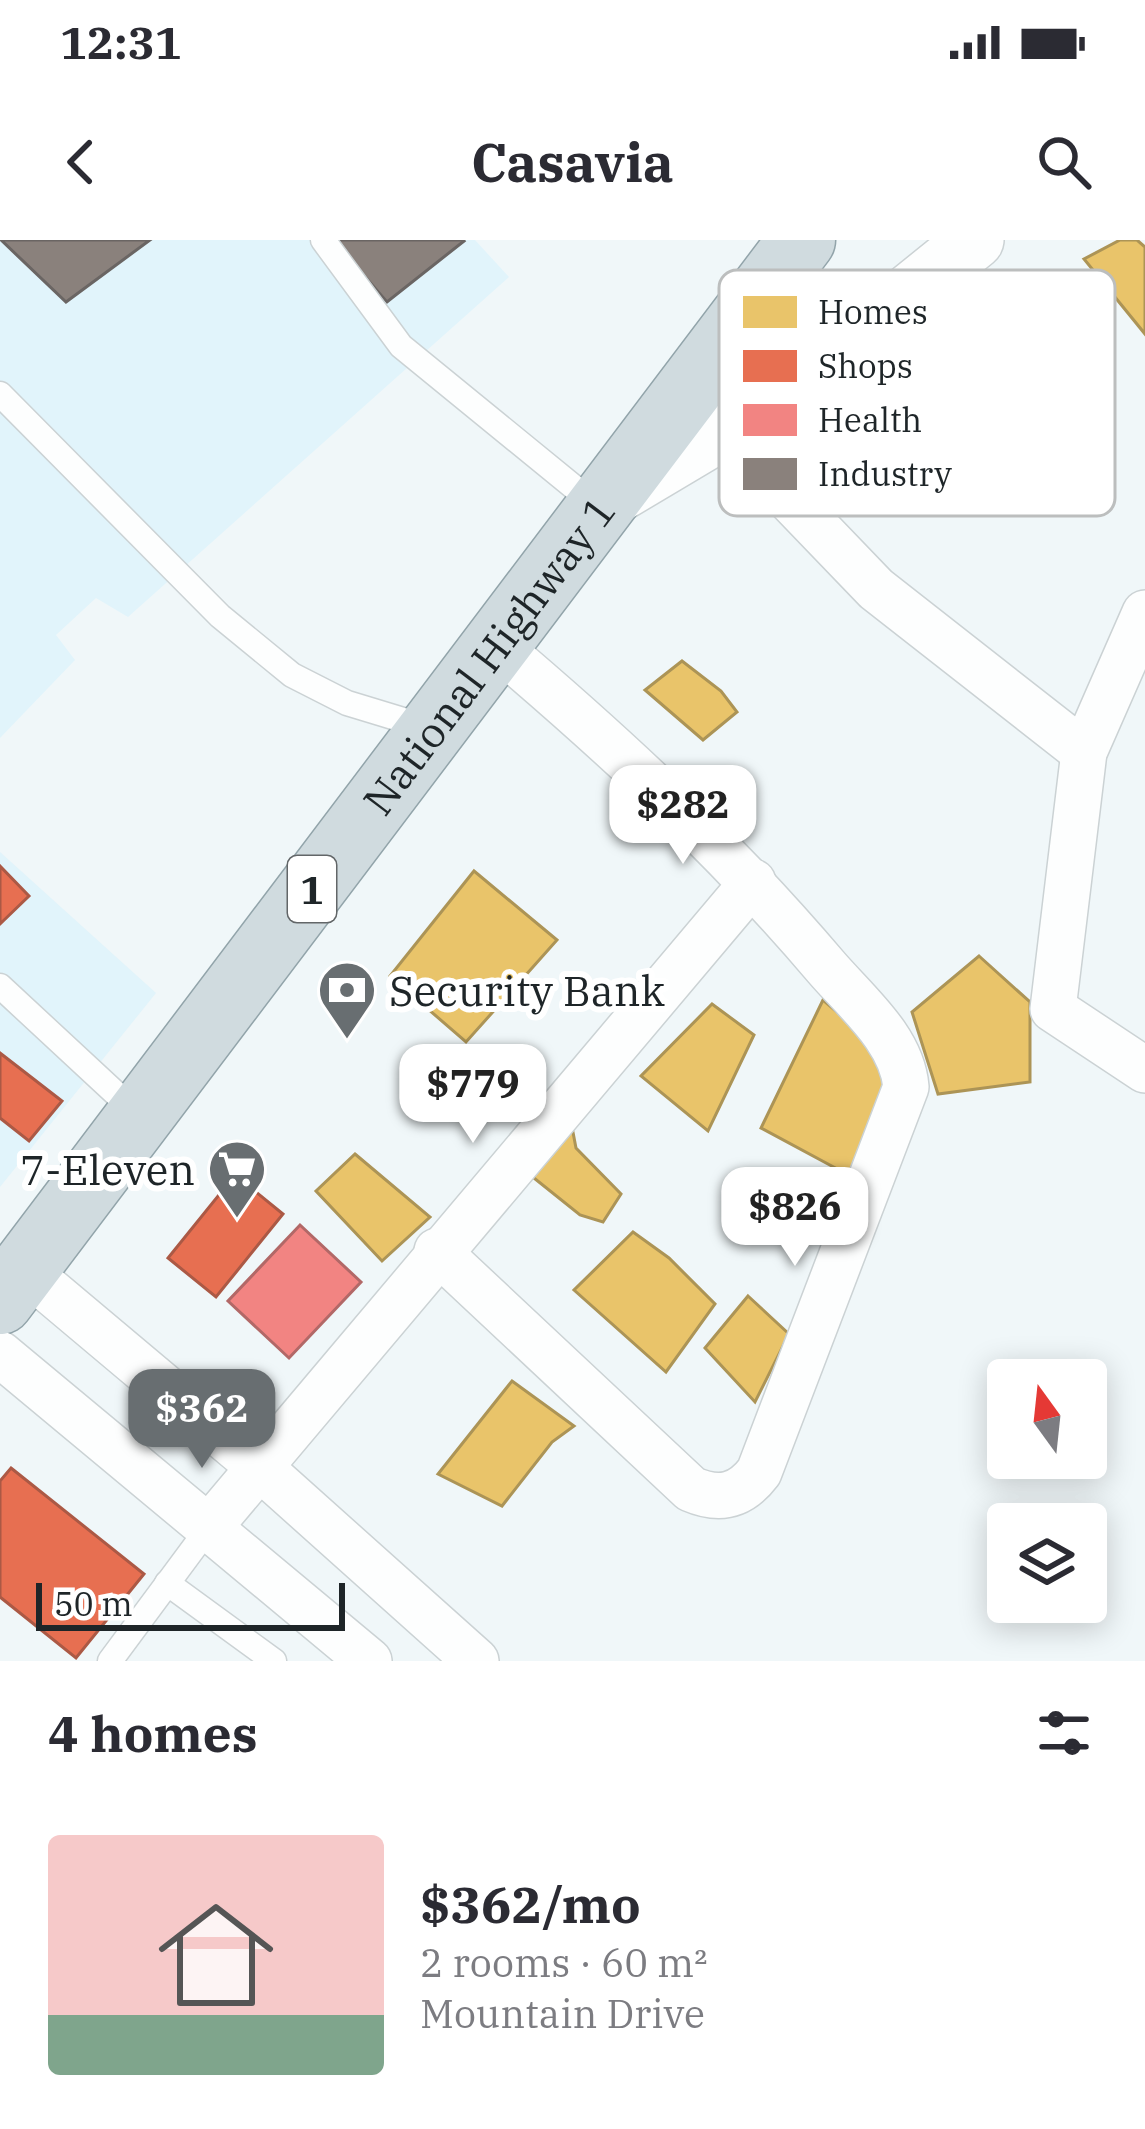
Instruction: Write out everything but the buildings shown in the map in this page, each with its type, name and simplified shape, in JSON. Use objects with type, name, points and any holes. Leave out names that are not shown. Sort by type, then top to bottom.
[{"type":"highway","name":"National Highway 1","points":[[779,270],[802,240]]},
{"type":"highway","name":"National Highway 1","points":[[13,1286],[719,347]]},
{"type":"street","points":[[938,270],[975,240]]},
{"type":"street","points":[[596,506],[719,434]]},
{"type":"street","points":[[805,516],[876,590],[1084,752]]},
{"type":"street","points":[[1145,613],[1084,752],[1053,1009],[1145,1070]]},
{"type":"street","points":[[437,1251],[691,1489],[711,1498],[732,1495],[759,1472],[902,1105],[904,1069],[887,1037],[753,882],[617,748],[496,646]]},
{"type":"street","points":[[209,1526],[753,882]]},
{"type":"street","points":[[13,1286],[257,1466],[476,1661]]},
{"type":"street","points":[[0,1354],[369,1661]]},
{"type":"lane","points":[[322,240],[401,346],[596,506]]},
{"type":"lane","points":[[0,394],[220,616],[292,675],[347,703],[434,729]]},
{"type":"lane","points":[[3,996],[140,1116]]},
{"type":"lane","points":[[110,1661],[209,1526]]},
{"type":"lane","points":[[167,1583],[274,1661]]},
{"type":"shaded area","points":[[0,240],[475,240],[509,277],[128,617],[96,598],[56,635],[75,660],[0,738]]},
{"type":"shaded area","points":[[0,852],[156,993],[0,1187]]},
{"type":"place","name":"Security Bank","points":[[347,1041]]},
{"type":"place","name":"7-Eleven","points":[[237,1220]]}]
